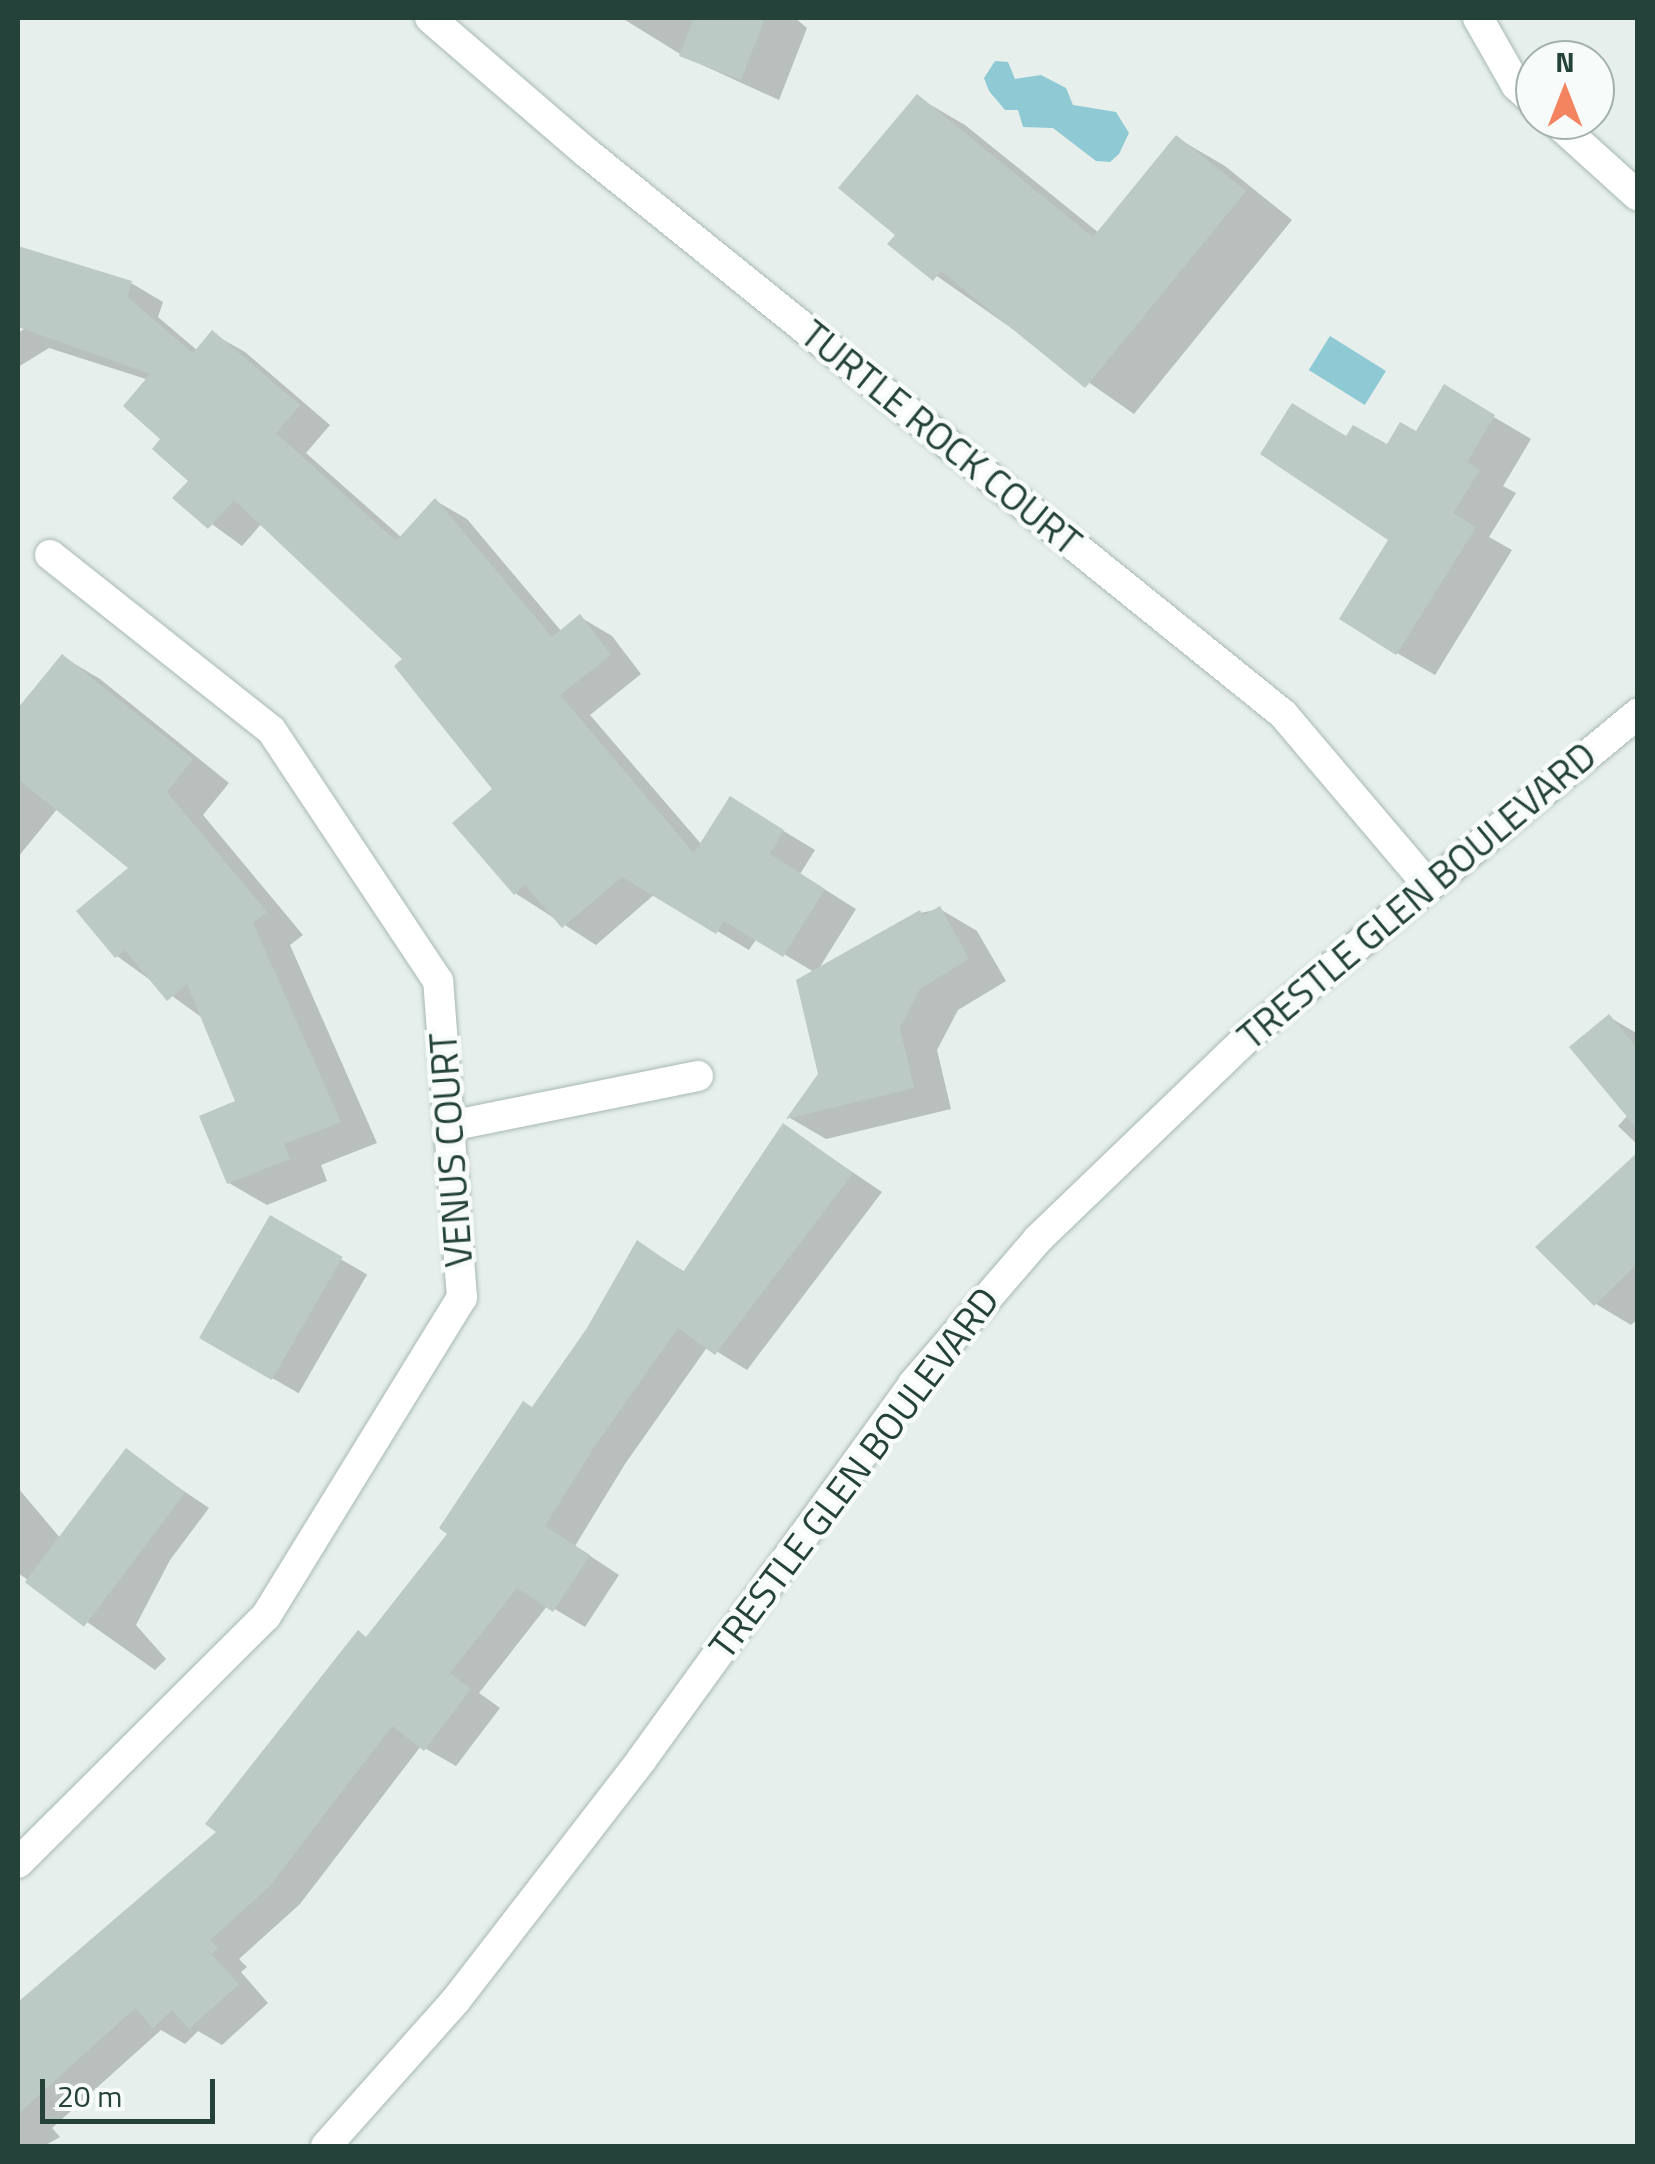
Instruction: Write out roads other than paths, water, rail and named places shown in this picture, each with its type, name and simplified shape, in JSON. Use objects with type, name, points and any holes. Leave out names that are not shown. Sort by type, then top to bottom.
[{"type":"street","name":"TURTLE ROCK COURT","points":[[430,18],[587,152],[1283,714],[1427,884]]},
{"type":"street","points":[[1478,18],[1515,83]]},
{"type":"street","points":[[1576,140],[1638,196]]},
{"type":"street","name":"VENUS COURT","points":[[18,1863],[266,1616],[462,1298],[438,980],[271,730],[50,554]]},
{"type":"street","name":"TRESTLE GLEN BOULEVARD","points":[[326,2146],[511,1931],[856,1459],[975,1310],[1116,1158],[1427,884],[1638,713]]},
{"type":"street","points":[[450,1126],[698,1076]]},
{"type":"water","points":[[995,61],[1008,62],[1015,79],[1041,75],[1066,88],[1073,105],[1116,112],[1129,133],[1119,154],[1110,162],[1096,161],[1053,128],[1023,127],[1018,110],[1005,110],[989,91],[984,78]]},
{"type":"water","points":[[1330,336],[1386,371],[1365,405],[1309,370]]}]
